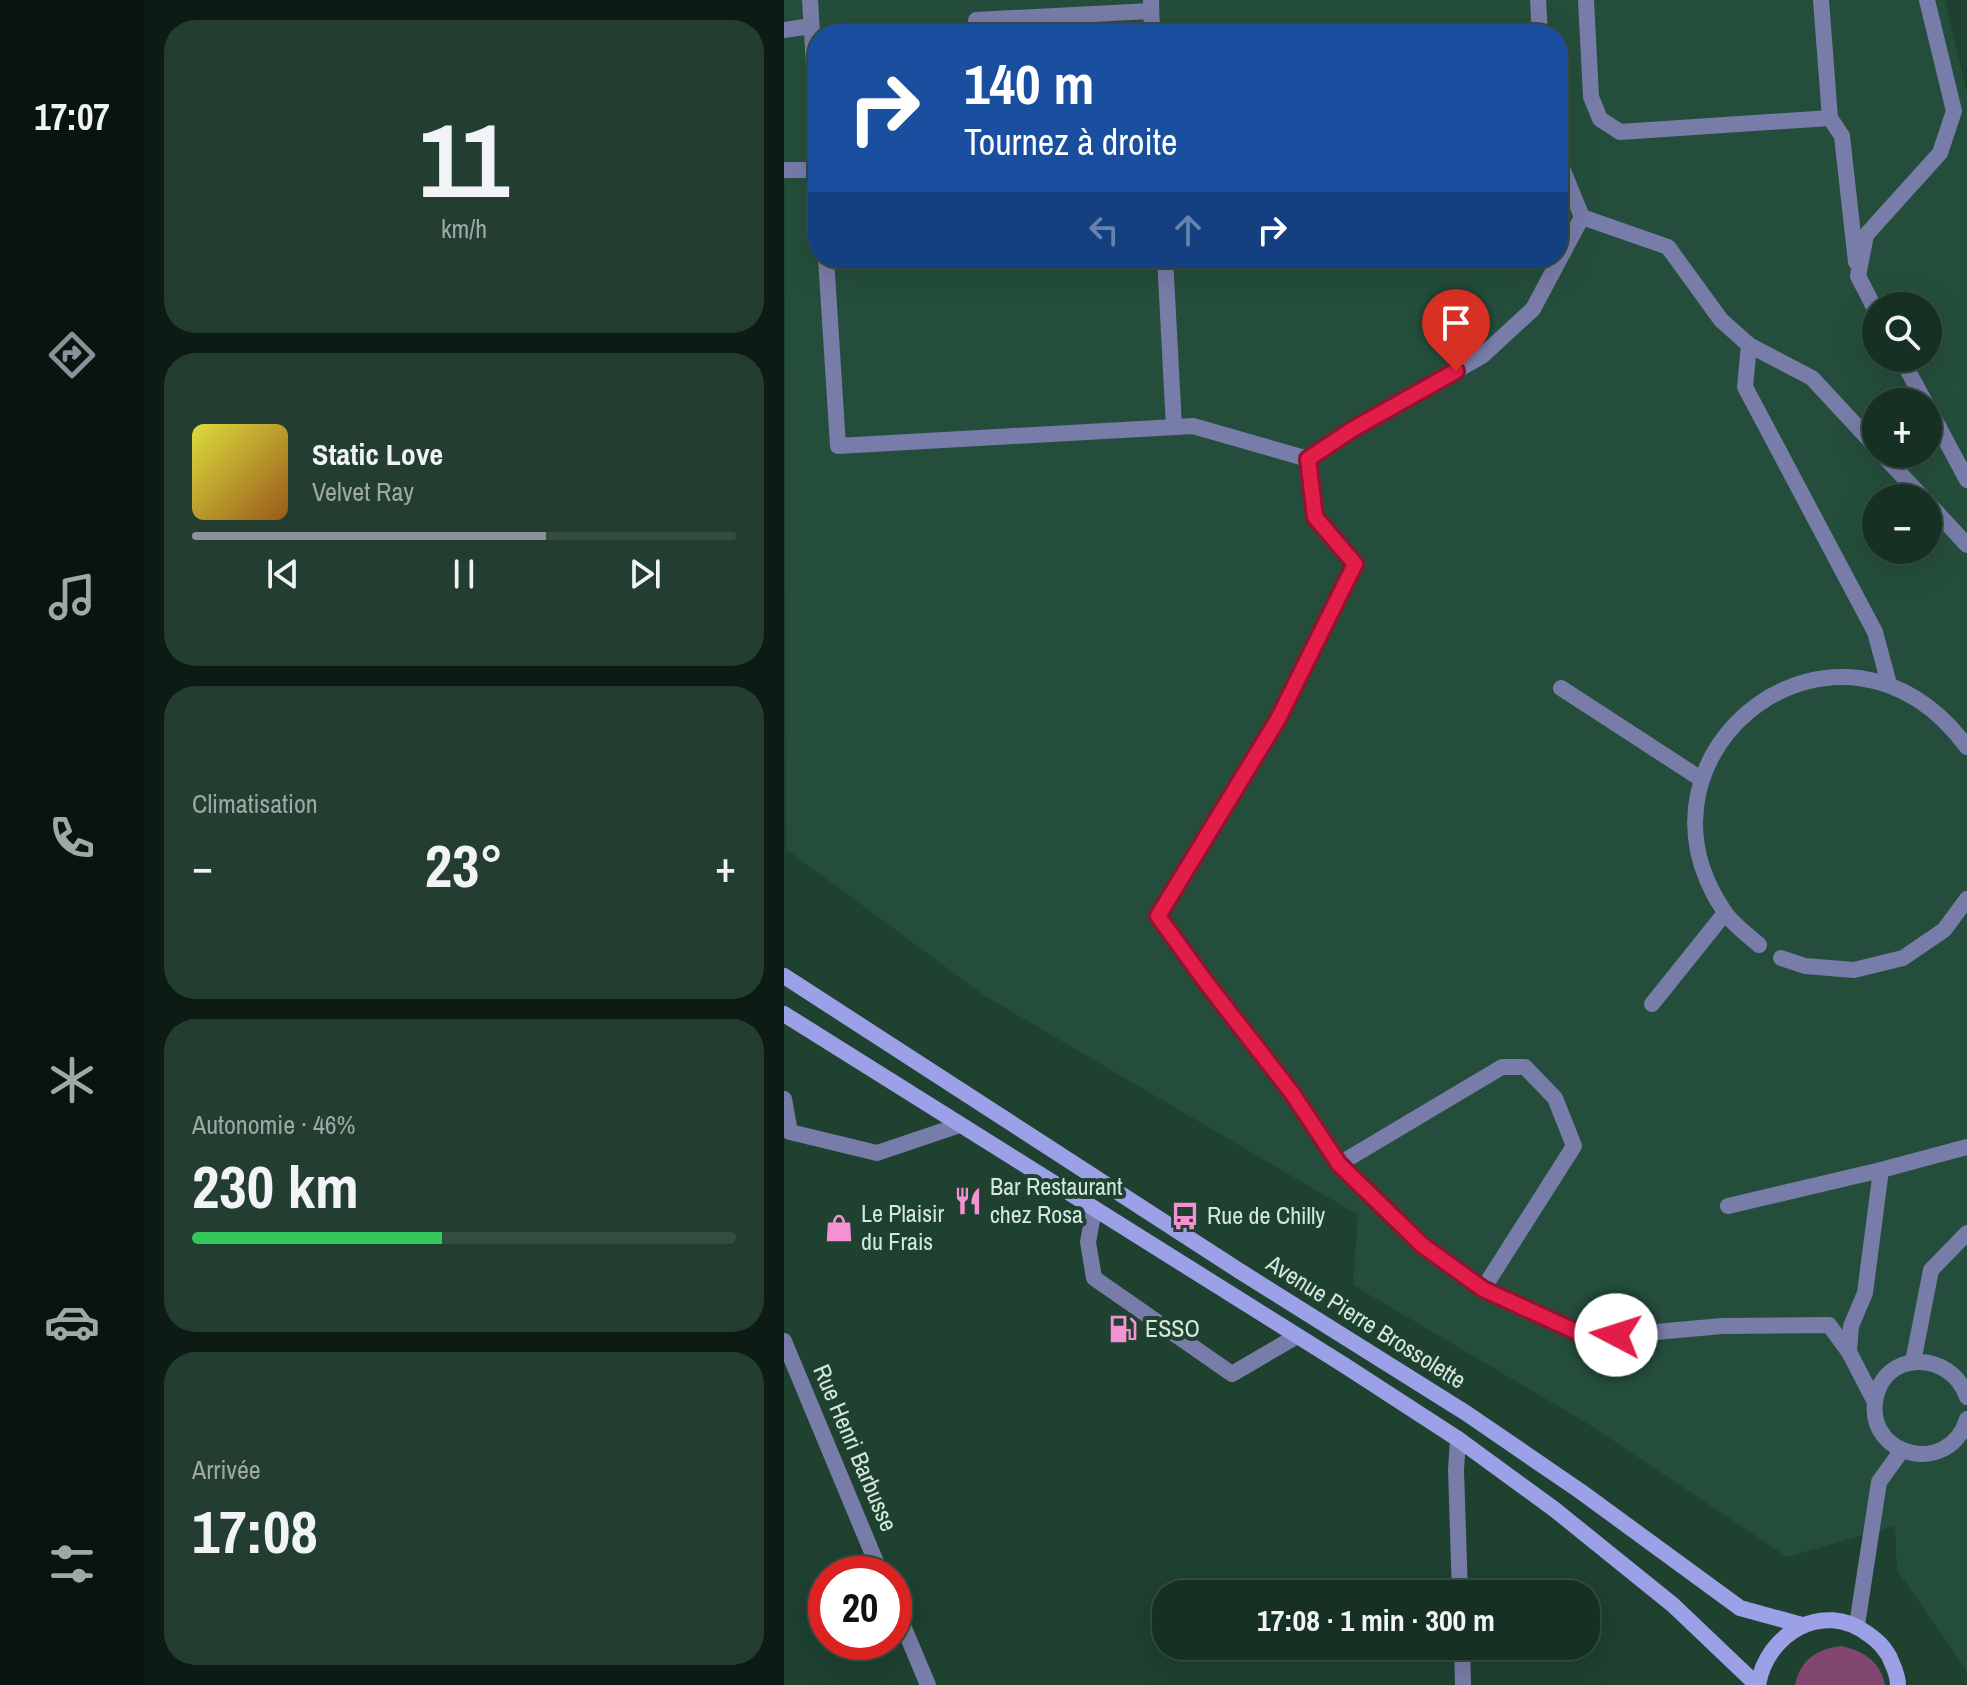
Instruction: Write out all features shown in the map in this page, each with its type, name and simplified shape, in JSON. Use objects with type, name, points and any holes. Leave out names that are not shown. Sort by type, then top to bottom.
[{"type":"main road","name":"Avenue Pierre Brossolette","points":[[784,976],[1201,1247],[1466,1413],[1580,1491],[1740,1608],[1802,1625]]},
{"type":"main road","name":"Avenue Pierre Brossolette","points":[[784,1014],[1458,1439],[1554,1509],[1673,1605],[1758,1685]]},
{"type":"main road","name":"Avenue Pierre Brossolette","points":[[1758,1685],[1760,1670],[1777,1641],[1802,1625],[1831,1620],[1857,1625]]},
{"type":"main road","points":[[1857,1625],[1883,1646],[1898,1676],[1898,1685]]},
{"type":"street","points":[[810,0],[811,24]]},
{"type":"street","points":[[1538,0],[1539,24]]},
{"type":"street","points":[[1586,0],[1591,97],[1600,119],[1620,132],[1830,118]]},
{"type":"street","points":[[1821,0],[1830,118],[1842,136],[1858,276],[1866,292]]},
{"type":"street","points":[[1858,276],[1866,235],[1940,153],[1954,111],[1927,0]]},
{"type":"street","points":[[976,20],[1151,6]]},
{"type":"street","points":[[784,30],[808,26]]},
{"type":"street","points":[[784,170],[808,170]]},
{"type":"street","points":[[1568,183],[1582,217],[1668,247],[1721,320],[1749,345],[1812,378],[1862,432]]},
{"type":"street","points":[[1568,243],[1582,217]]},
{"type":"street","points":[[827,268],[838,446],[1193,426],[1308,459],[1353,429],[1482,356],[1533,309],[1555,268]]},
{"type":"street","points":[[1166,268],[1174,427]]},
{"type":"street","points":[[1749,345],[1745,387],[1875,632],[1889,684]]},
{"type":"street","points":[[1942,433],[1967,480]]},
{"type":"street","points":[[1308,459],[1315,517],[1355,564],[1278,719],[1158,916],[1292,1093],[1339,1164],[1422,1245],[1483,1289],[1590,1338],[1722,1326],[1829,1325],[1849,1352],[1875,1402]]},
{"type":"street","points":[[1895,468],[1910,484]]},
{"type":"street","points":[[1942,518],[1967,545]]},
{"type":"street","points":[[1759,945],[1725,913],[1703,871],[1695,825],[1701,779],[1722,737],[1755,704],[1797,683],[1844,676],[1889,684],[1933,708],[1967,747]]},
{"type":"street","points":[[1561,688],[1701,779]]},
{"type":"street","points":[[1781,958],[1805,966],[1854,970],[1903,958],[1944,930],[1967,899]]},
{"type":"street","points":[[1652,1004],[1725,913]]},
{"type":"street","points":[[1339,1164],[1502,1067],[1525,1067],[1555,1098],[1574,1146],[1483,1289]]},
{"type":"street","points":[[784,1099],[790,1132],[877,1153],[960,1125]]},
{"type":"street","points":[[1728,1206],[1967,1147]]},
{"type":"street","points":[[1849,1352],[1851,1326],[1865,1293],[1881,1170]]},
{"type":"street","points":[[1094,1210],[1088,1242],[1094,1278],[1232,1374],[1297,1336]]},
{"type":"street","points":[[1913,1362],[1931,1270],[1967,1233]]},
{"type":"street","name":"Rue Henri Barbusse","points":[[784,1341],[874,1556]]},
{"type":"street","points":[[1967,1397],[1963,1385],[1954,1374],[1928,1361],[1899,1367],[1879,1388],[1875,1402],[1876,1417],[1890,1442],[1916,1455],[1944,1449],[1956,1440],[1967,1419]]},
{"type":"street","points":[[1458,1439],[1460,1580]]},
{"type":"street","points":[[1857,1625],[1879,1482],[1902,1450]]},
{"type":"street","points":[[912,1647],[928,1685]]},
{"type":"street","points":[[1462,1660],[1463,1685]]},
{"type":"shaded area","points":[[784,0],[1945,0],[1967,93],[1967,1671],[1897,1570],[1895,1526],[1787,1557],[1590,1425],[1353,1285],[1358,1215],[985,996],[786,849]]},
{"type":"shaded area","points":[[1841,1646],[1870,1658],[1879,1669],[1885,1685],[1795,1685],[1805,1662],[1817,1653]]},
{"type":"place","name":"Bar Restaurant chez Rosa","points":[[968,1201]]},
{"type":"place","name":"Rue de Chilly","points":[[1185,1216]]},
{"type":"place","name":"Le Plaisir du Frais","points":[[839,1228]]},
{"type":"place","name":"ESSO","points":[[1123,1329]]},
{"type":"route","points":[[1456,371],[1353,429],[1308,459],[1315,517],[1355,564],[1278,719],[1158,916],[1292,1093],[1339,1164],[1422,1245],[1483,1289],[1590,1338],[1616,1335]]}]
